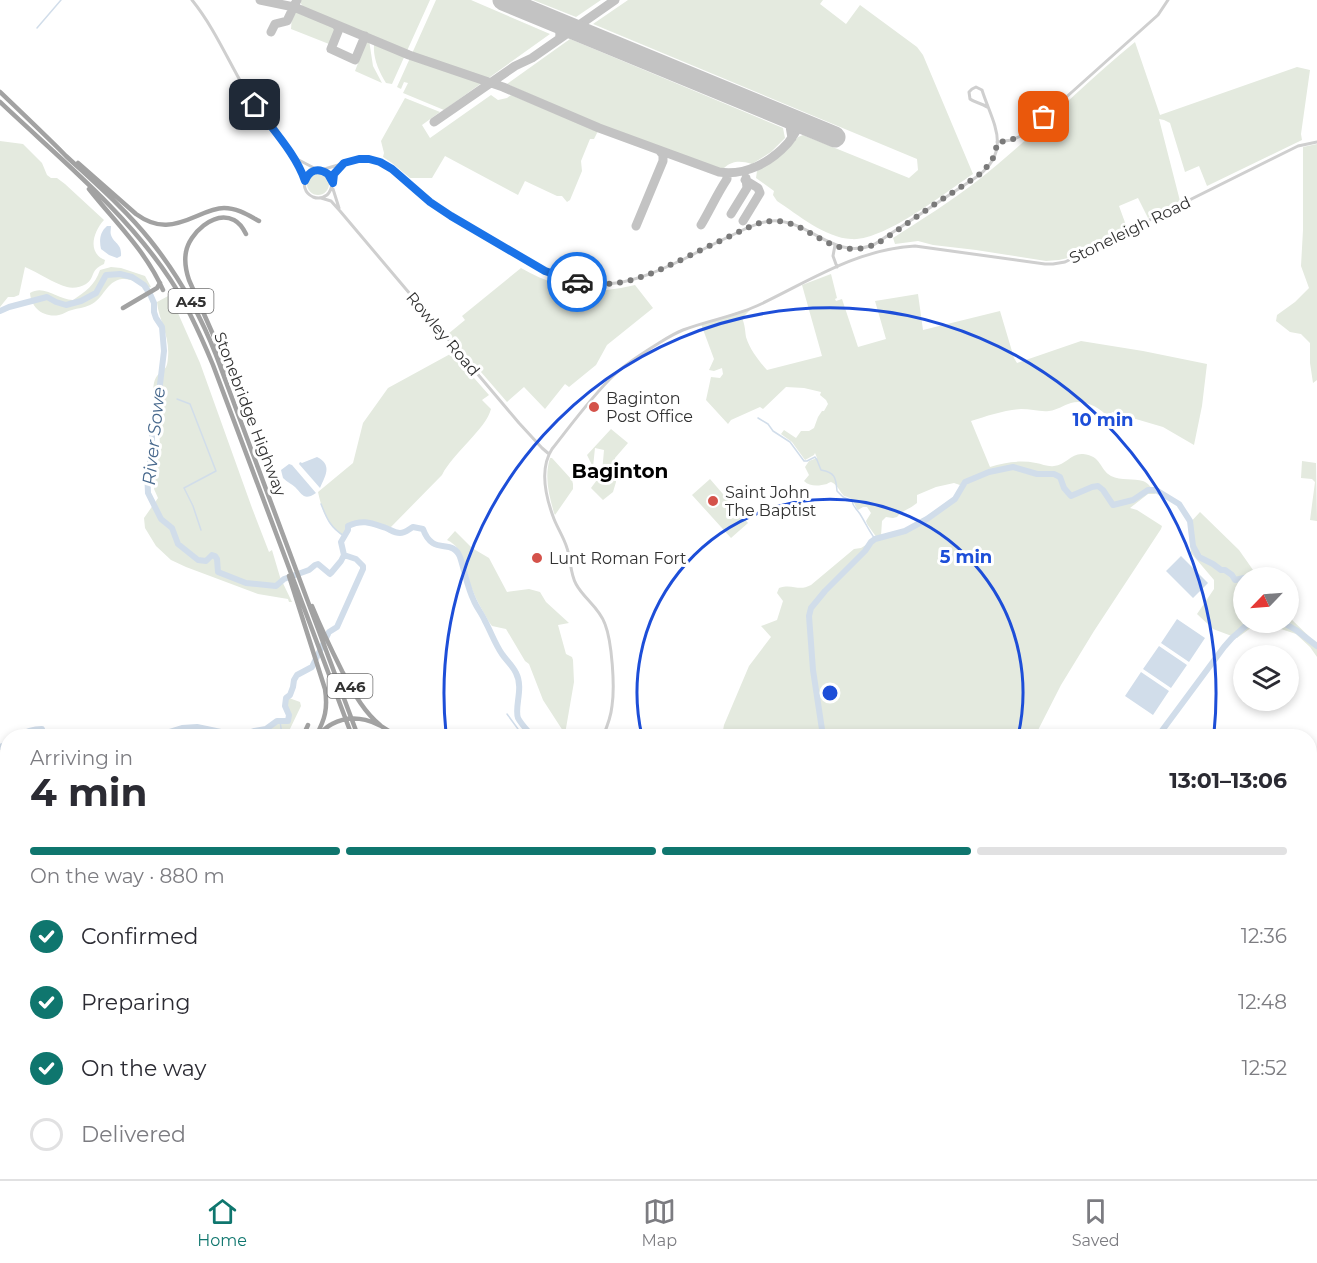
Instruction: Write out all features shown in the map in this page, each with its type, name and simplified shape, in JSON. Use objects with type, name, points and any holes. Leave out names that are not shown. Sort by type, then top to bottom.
[{"type":"highway","name":"Stonebridge Highway","points":[[0,92],[133,220],[175,274],[205,329],[290,569]]},
{"type":"highway","name":"Stonebridge Highway","points":[[0,102],[116,212],[142,241],[171,280],[186,305],[213,365],[290,569],[322,636]]},
{"type":"highway","points":[[65,155],[97,178],[136,214],[154,224],[178,224],[208,211],[223,208],[241,211],[259,221]]},
{"type":"highway","points":[[79,176],[141,250],[152,266],[159,286],[164,290]]},
{"type":"highway","points":[[230,395],[215,339],[185,270],[186,253],[188,245],[198,230],[216,219],[236,220],[246,234]]},
{"type":"highway","points":[[123,308],[159,286]]},
{"type":"highway","name":"Stonebridge Highway","points":[[297,582],[317,644],[354,729]]},
{"type":"highway","name":"A46","points":[[297,582],[327,700],[325,716],[319,729]]},
{"type":"highway","name":"A46","points":[[322,636],[363,708],[380,725]]},
{"type":"highway","name":"Stonebridge Highway","points":[[326,646],[347,714]]},
{"type":"highway","points":[[325,729],[331,724],[349,719],[367,720],[385,729]]},
{"type":"highway","name":"Stonebridge Highway","points":[[351,724],[351,729]]},
{"type":"highway","points":[[306,729],[308,725]]},
{"type":"street","points":[[192,0],[207,21],[255,105],[294,157],[308,194],[321,198],[328,194],[334,174],[344,163]]},
{"type":"street","points":[[998,142],[1012,140],[1025,134],[1158,15],[1168,0]]},
{"type":"street","points":[[305,181],[311,172],[359,159],[369,159],[386,165],[430,202],[545,271],[583,283],[613,284],[643,277],[754,225],[769,221],[793,224],[835,245],[850,249],[870,246],[983,172],[993,158],[998,142],[995,123],[980,89],[972,88],[969,92],[971,100],[987,107]]},
{"type":"street","points":[[977,102],[983,96]]},
{"type":"street","name":"Stoneleigh Road","points":[[549,454],[615,374],[652,347],[682,330],[759,305],[800,283],[861,256],[902,246],[915,246],[1045,264],[1065,262],[1298,146],[1317,142]]},
{"type":"street","points":[[294,157],[328,174],[332,185]]},
{"type":"street","name":"Rowley Road","points":[[332,185],[340,211]]},
{"type":"street","name":"Rowley Road","points":[[321,198],[331,201],[340,211],[519,423],[549,454]]},
{"type":"street","points":[[835,245],[833,256],[837,267]]},
{"type":"street","points":[[549,454],[545,478],[551,510],[568,551],[572,574],[579,590],[598,609],[609,639],[613,702],[605,729]]},
{"type":"shaded area","points":[[301,0],[430,0],[392,84],[386,83],[378,67],[374,55],[376,37],[303,7]]},
{"type":"shaded area","points":[[436,0],[471,0],[550,34],[444,110],[403,93],[408,83],[404,82],[401,89],[397,87]]},
{"type":"shaded area","points":[[533,0],[601,0],[576,17]]},
{"type":"shaded area","points":[[628,0],[823,0],[820,4],[846,24],[860,5],[917,47],[923,55],[973,174],[914,214],[880,233],[851,239],[832,235],[822,230],[777,201],[773,195],[774,191],[756,178],[757,171],[786,151],[798,137],[803,135],[909,178],[918,170],[917,159],[593,24]]},
{"type":"shaded area","points":[[298,11],[336,27],[329,44],[291,29],[292,16]]},
{"type":"shaded area","points":[[570,39],[783,128],[785,138],[771,152],[752,164],[737,162],[724,168],[717,168],[600,125],[507,84]]},
{"type":"shaded area","points":[[366,40],[369,40],[373,66],[382,83],[355,71]]},
{"type":"shaded area","points":[[1135,42],[1160,115],[1297,67],[1310,70],[1302,140],[1207,186],[1199,166],[1185,172],[1170,123],[1159,119],[1180,201],[1148,218],[1138,198],[1119,206],[1127,228],[1068,258],[1046,261],[918,241],[895,244],[893,238],[977,181]]},
{"type":"shaded area","points":[[491,95],[498,100],[511,95],[598,131],[594,139],[590,139],[581,161],[582,171],[570,200],[567,202],[562,196],[557,196],[525,181],[518,195],[445,156],[432,178],[410,178],[383,157],[381,141],[405,98],[440,112],[422,125],[430,138]]},
{"type":"shaded area","points":[[0,141],[23,144],[42,163],[47,175],[65,184],[104,220],[97,230],[94,247],[99,257],[105,260],[104,264],[96,269],[86,284],[67,287],[25,267],[19,295],[8,297],[0,307]]},
{"type":"shaded area","points":[[1317,144],[1317,380],[1313,383],[1310,343],[1301,334],[1290,332],[1276,321],[1277,315],[1309,288],[1301,266],[1303,147]]},
{"type":"shaded area","points":[[318,173],[326,176],[329,184],[326,192],[318,195],[310,192],[307,184],[310,176]]},
{"type":"shaded area","points":[[107,226],[111,226],[112,238],[120,249],[121,256],[117,258],[101,249],[101,236]]},
{"type":"shaded area","points":[[111,267],[145,276],[151,287],[148,288],[129,279],[117,280],[99,299],[88,306],[53,316],[39,311],[33,303],[30,293],[40,290],[73,300],[92,284],[100,270]]},
{"type":"shaded area","points":[[521,268],[552,282],[585,290],[607,290],[635,285],[653,308],[607,345],[596,365],[569,387],[565,384],[545,409],[524,387],[507,402],[448,334],[465,320],[462,316]]},
{"type":"shaded area","points":[[831,274],[837,298],[835,299],[836,301],[842,299],[858,347],[886,339],[875,301],[918,294],[923,330],[1000,311],[1017,363],[1081,341],[1207,364],[1194,445],[1163,427],[1112,412],[1109,418],[1097,408],[1081,402],[1049,411],[1021,409],[1008,411],[971,421],[990,467],[1019,462],[1054,466],[1062,464],[1075,455],[1083,454],[1094,457],[1111,476],[1143,481],[1156,494],[1148,494],[1130,508],[1162,526],[1161,529],[1094,631],[1061,685],[1039,729],[723,729],[749,666],[771,637],[761,626],[777,620],[783,601],[777,593],[779,588],[788,586],[802,588],[811,585],[854,549],[861,548],[877,538],[866,521],[871,513],[867,507],[858,510],[852,500],[844,496],[831,482],[815,486],[804,481],[809,475],[805,467],[809,461],[817,458],[815,453],[805,460],[792,442],[781,434],[784,430],[796,438],[801,431],[814,428],[818,417],[828,404],[820,395],[821,392],[786,387],[763,409],[760,407],[731,420],[728,424],[706,400],[711,377],[720,378],[723,374],[722,368],[709,370],[714,359],[701,324],[753,307],[742,318],[746,337],[752,351],[767,370],[822,356],[802,285]],"holes":[[[954,483],[963,486],[955,499],[905,531],[881,536],[882,521],[886,517],[897,517],[917,503],[917,495]]]},
{"type":"shaded area","points":[[170,295],[200,363],[269,552],[272,550],[280,577],[292,602],[288,599],[258,594],[171,560],[156,546],[145,528],[144,518],[158,498],[154,489],[164,401],[154,404],[154,385],[155,379],[168,362],[167,342],[157,302]]},
{"type":"shaded area","points":[[452,353],[489,395],[482,400],[491,409],[488,417],[442,475],[389,529],[360,521],[349,526],[344,536],[326,517],[318,492],[353,463],[363,423],[388,388]]},
{"type":"shaded area","points":[[611,429],[628,443],[615,458],[616,482],[613,492],[603,500],[591,488],[602,473],[604,450],[595,448],[593,467],[587,455]]},
{"type":"shaded area","points":[[317,457],[326,467],[320,488],[299,464]]},
{"type":"shaded area","points":[[550,458],[572,480],[573,484],[573,489],[555,515],[548,486],[547,472]]},
{"type":"shaded area","points":[[1302,461],[1316,463],[1317,521],[1310,520],[1315,482],[1312,479],[1301,478]]},
{"type":"shaded area","points":[[289,464],[316,493],[306,497],[283,478],[281,470]]},
{"type":"shaded area","points":[[710,479],[748,523],[731,538],[692,495]]},
{"type":"shaded area","points":[[1200,512],[1239,550],[1251,567],[1233,567],[1233,633],[1244,633],[1237,638],[1213,629],[1197,614],[1214,589],[1214,580],[1191,553],[1188,525]]},
{"type":"shaded area","points":[[455,531],[472,548],[489,558],[507,592],[529,589],[540,592],[546,602],[569,623],[558,625],[566,654],[573,660],[574,682],[566,729],[562,729],[543,700],[529,664],[506,629],[492,626],[489,622],[472,589],[458,549],[447,540]]},
{"type":"shaded area","points":[[1181,556],[1208,583],[1193,598],[1166,571]]},
{"type":"shaded area","points":[[1177,619],[1205,638],[1189,662],[1161,643]]},
{"type":"shaded area","points":[[1299,627],[1317,644],[1317,657],[1310,647],[1293,633],[1299,633]]},
{"type":"shaded area","points":[[1159,646],[1187,665],[1171,688],[1143,669]]},
{"type":"shaded area","points":[[1141,672],[1169,691],[1153,715],[1125,696]]},
{"type":"shaded area","points":[[287,699],[300,702],[301,706],[290,729],[270,729],[276,723],[288,723],[290,720]]},
{"type":"waterway","points":[[37,28],[61,0]]},
{"type":"waterway","name":"River Sowe","points":[[0,311],[47,297],[66,305],[81,301],[96,293],[106,275],[120,274],[132,277],[144,285],[154,303],[154,312],[162,327],[164,351],[150,463],[147,470],[148,493],[161,519],[172,528],[178,544],[198,560],[206,561],[212,555],[215,556],[218,572],[246,583],[276,586],[284,579],[309,570],[318,564],[330,574],[344,555],[341,542],[348,526],[353,524],[371,523],[398,533],[413,527],[423,529],[432,542],[457,551],[475,604],[500,650],[516,673],[519,685],[517,714],[526,729]]},
{"type":"waterway","points":[[177,399],[190,404],[216,471],[184,488],[201,530]]},
{"type":"waterway","points":[[758,418],[790,442],[804,461],[815,457],[821,470],[832,474],[837,491],[852,501],[875,539]]},
{"type":"waterway","name":"River Sowe","points":[[822,729],[813,670],[809,616],[811,608],[871,542],[905,531],[927,519],[955,499],[965,482],[989,472],[1013,467],[1037,474],[1054,474],[1060,477],[1064,488],[1071,496],[1098,486],[1113,505],[1133,500],[1148,490],[1156,490],[1179,504],[1190,521],[1193,546],[1199,557],[1233,577]]},
{"type":"waterway","points":[[321,504],[335,529],[344,536]]},
{"type":"waterway","points":[[266,729],[277,721],[288,721],[286,698],[290,695],[294,680],[297,675],[312,667],[329,632],[337,627],[363,569],[356,559],[344,555]]},
{"type":"waterway","name":"River Sowe","points":[[1299,632],[1317,646]]},
{"type":"waterway","points":[[1163,729],[1224,647],[1238,633]]},
{"type":"waterway","points":[[507,714],[518,729]]},
{"type":"waterway","points":[[280,721],[281,729]]},
{"type":"waterway","points":[[179,729],[197,727],[207,729]]},
{"type":"waterway","points":[[36,729],[42,729]]},
{"type":"taxiway","points":[[260,0],[294,7],[409,55],[503,87],[599,128],[719,172],[738,172],[756,167],[781,150],[799,127],[807,126]]},
{"type":"taxiway","points":[[271,32],[275,24],[287,21],[297,0]]},
{"type":"taxiway","points":[[434,122],[615,0]]},
{"type":"taxiway","points":[[551,20],[559,28],[559,39]]},
{"type":"taxiway","points":[[336,25],[339,29],[331,49],[355,60],[365,36]]},
{"type":"taxiway","points":[[567,34],[584,33]]},
{"type":"taxiway","points":[[780,115],[790,126],[792,138]]},
{"type":"taxiway","points":[[636,226],[663,161],[663,155],[659,150]]},
{"type":"taxiway","points":[[701,225],[727,179],[724,173]]},
{"type":"taxiway","points":[[731,214],[747,188],[746,178]]},
{"type":"taxiway","points":[[743,221],[760,193],[758,188],[745,180]]},
{"type":"runway","points":[[503,0],[835,137]]},
{"type":"way so far","points":[[577,282],[613,284],[643,277],[754,225],[769,221],[793,224],[843,248],[860,249],[870,246],[983,172],[993,158],[998,142],[1018,138],[1044,117]]},
{"type":"place","name":"Baginton Post Office","points":[[594,407]]},
{"type":"place","name":"Saint John The Baptist","points":[[713,501]]},
{"type":"place","name":"Lunt Roman Fort","points":[[537,558]]},
{"type":"district","name":"Baginton","points":[[620,471]]},
{"type":"route","points":[[255,105],[294,157],[305,181],[311,172],[318,170],[325,171],[333,183],[334,174],[344,163],[359,159],[375,160],[392,169],[417,192],[451,216],[545,271],[577,282]]}]
